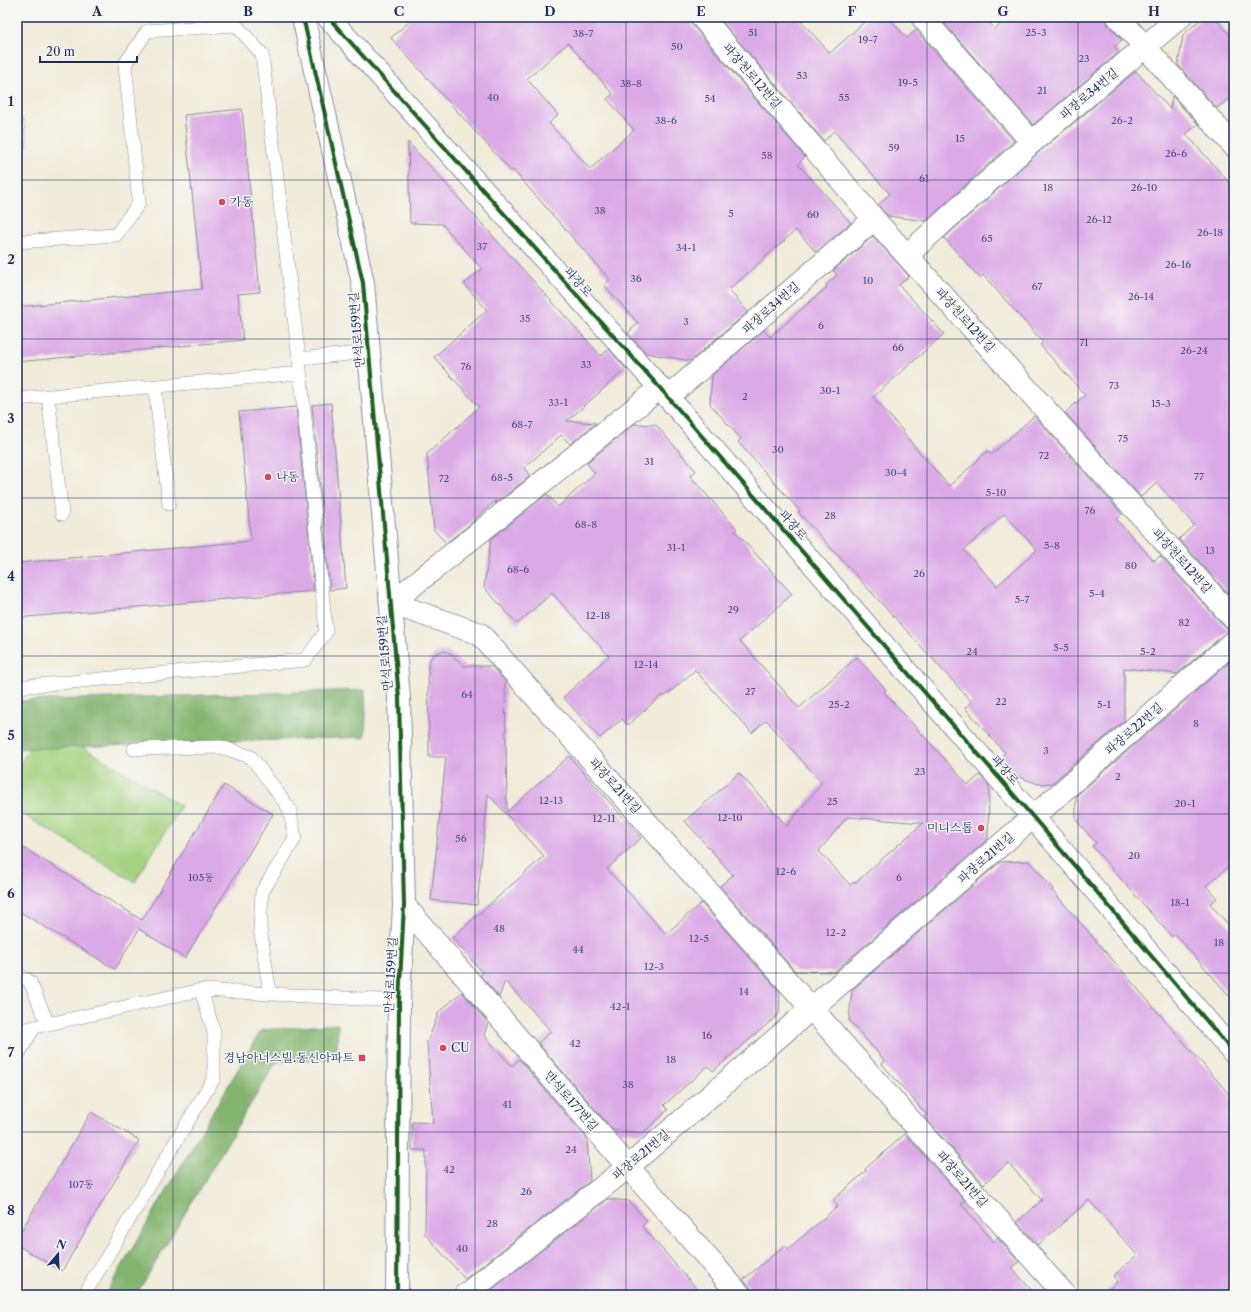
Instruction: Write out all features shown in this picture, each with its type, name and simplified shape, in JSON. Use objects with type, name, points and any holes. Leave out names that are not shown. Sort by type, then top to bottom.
[{"type":"street","name":"만석로159번길","points":[[303,17],[363,283],[399,698],[404,905],[398,1001],[397,1295]]},
{"type":"street","name":"파장로","points":[[328,17],[664,392],[1033,817],[1234,1053]]},
{"type":"street","name":"파장천로12번길","points":[[702,17],[874,219],[1234,619]]},
{"type":"street","points":[[922,17],[1032,142]]},
{"type":"street","points":[[1118,17],[1234,146]]},
{"type":"street","name":"파장로34번길","points":[[906,255],[1032,142],[1180,17]]},
{"type":"street","name":"파장로34번길","points":[[664,392],[874,219]]},
{"type":"street","name":"만석로159번길","points":[[391,603],[664,392]]},
{"type":"street","name":"파장로21번길","points":[[391,603],[480,634],[1065,1295]]},
{"type":"street","name":"파장로22번길","points":[[1033,817],[1234,641]]},
{"type":"street","name":"파장로21번길","points":[[466,1295],[628,1167],[1033,817]]},
{"type":"street","name":"만석로177번길","points":[[404,905],[628,1167],[740,1295]]},
{"type":"lane","points":[[17,242],[116,235],[138,203],[125,64],[147,31],[236,25],[262,54],[299,359],[326,632],[306,660],[17,686]]},
{"type":"lane","points":[[17,124],[19,147]]},
{"type":"lane","points":[[299,359],[369,352]]},
{"type":"lane","points":[[17,399],[300,373]]},
{"type":"lane","points":[[155,387],[168,504]]},
{"type":"lane","points":[[48,396],[62,514]]},
{"type":"lane","points":[[134,749],[221,747],[252,757],[289,808],[295,838],[262,892],[260,928],[270,994]]},
{"type":"lane","points":[[17,973],[30,982],[48,1024]]},
{"type":"lane","points":[[84,1295],[214,1078],[214,1032],[201,990]]},
{"type":"lane","points":[[17,1031],[201,990],[398,1001]]},
{"type":"lane","points":[[17,1056],[34,1028]]},
{"type":"green space","points":[[365,690],[365,737],[17,749],[17,701]]},
{"type":"green space","points":[[44,724],[181,806],[135,882],[17,811],[17,769]]},
{"type":"green space","points":[[338,1024],[337,1058],[276,1062],[136,1295],[105,1295],[261,1030]]},
{"type":"building","points":[[414,17],[690,17],[692,25],[805,157],[798,164],[851,223],[816,252],[796,230],[729,290],[748,312],[690,361],[646,353],[628,333],[638,323],[604,285],[610,280],[513,170],[511,171],[391,38]],"holes":[[[568,43],[613,94],[607,99],[634,130],[590,169],[549,123],[558,115],[527,79]]]},
{"type":"building","points":[[718,17],[797,17],[830,53],[870,17],[888,17],[907,38],[916,30],[1014,141],[926,221],[888,216],[878,205],[890,194],[834,131],[824,141]]},
{"type":"building","points":[[939,17],[984,17],[995,29],[1009,17],[1106,17],[1108,25],[1122,40],[1114,47],[1119,52],[1033,125]]},
{"type":"building","points":[[1203,17],[1214,17],[1234,40],[1234,94],[1217,108],[1178,65],[1183,35]]},
{"type":"building","points":[[1136,71],[1170,109],[1172,96],[1198,124],[1186,134],[1234,188],[1234,600],[1179,539],[1194,525],[1157,483],[1141,497],[1065,413],[1085,395],[1040,345],[1043,342],[983,275],[980,278],[944,238],[1040,151]]},
{"type":"building","name":"가동","points":[[242,109],[260,292],[238,294],[243,340],[17,362],[17,307],[202,289],[184,115]]},
{"type":"building","points":[[408,142],[601,356],[609,349],[626,369],[567,421],[596,423],[570,444],[561,435],[524,468],[530,476],[495,504],[496,500],[468,526],[446,543],[434,530],[427,454],[479,407],[434,357],[487,310],[464,284],[482,269],[442,224],[410,223]]},
{"type":"building","points":[[873,236],[909,276],[899,285],[944,334],[873,397],[949,486],[988,451],[991,455],[1034,416],[1122,514],[1116,519],[1154,561],[1160,556],[1229,630],[1177,674],[1124,668],[1124,721],[1052,783],[1038,784],[1012,774],[999,759],[1005,753],[965,708],[972,702],[798,512],[800,511],[738,442],[741,439],[710,404],[712,375],[764,330],[770,337],[827,287],[826,285],[837,275],[833,271]],"holes":[[[1004,514],[1037,550],[997,586],[964,550]]]},
{"type":"building","points":[[331,403],[346,588],[330,590],[312,405]]},
{"type":"building","name":"나동","points":[[296,407],[314,591],[17,618],[17,563],[251,541],[239,412]]},
{"type":"building","points":[[634,424],[656,425],[696,471],[690,476],[737,529],[735,531],[792,594],[740,641],[799,708],[857,657],[886,690],[884,692],[968,785],[980,775],[989,786],[988,839],[834,972],[795,971],[720,886],[733,875],[685,821],[739,773],[787,826],[822,783],[766,720],[752,733],[695,670],[664,697],[662,695],[628,725],[622,719],[600,738],[563,697],[609,656],[552,593],[517,624],[484,587],[491,539],[547,494],[558,507],[595,473],[586,463]],"holes":[[[847,817],[923,823],[855,883],[854,882],[850,885],[819,851]]]},
{"type":"building","points":[[443,651],[450,653],[464,666],[491,666],[505,681],[507,812],[569,756],[641,838],[607,869],[666,934],[701,903],[780,992],[779,1014],[713,1071],[708,1066],[664,1105],[668,1110],[643,1133],[613,1130],[538,1043],[551,1031],[505,981],[499,997],[480,975],[483,973],[452,938],[544,856],[488,794],[477,905],[431,900],[446,757],[429,757],[428,667],[430,659],[435,654]]},
{"type":"building","points":[[1234,658],[1234,862],[1206,886],[1217,898],[1210,904],[1234,931],[1234,1001],[1175,934],[1172,937],[1092,846],[1096,843],[1076,820],[1076,796]]},
{"type":"building","points":[[224,785],[273,814],[185,958],[139,929],[115,969],[17,910],[17,844],[142,920]]},
{"type":"building","points":[[1029,861],[1053,889],[1052,890],[1234,1100],[1234,1295],[1102,1295],[1118,1281],[1113,1276],[1137,1255],[1089,1200],[1038,1245],[1017,1222],[1042,1200],[1008,1163],[984,1184],[924,1117],[927,1115],[882,1064],[885,1061],[849,1020],[852,990],[1000,862]]},
{"type":"building","points":[[462,992],[488,1023],[484,1035],[512,1066],[519,1059],[587,1139],[590,1181],[465,1279],[425,1234],[426,1150],[412,1150],[412,1122],[433,1123],[427,1043],[439,1012]]},
{"type":"building","points":[[91,1112],[139,1140],[62,1271],[17,1245],[17,1238]]},
{"type":"building","points":[[905,1134],[965,1201],[961,1204],[994,1242],[998,1238],[1019,1262],[1012,1268],[1036,1295],[752,1295],[750,1287],[743,1280],[785,1245],[788,1249],[838,1206],[833,1200],[866,1171],[865,1169]]},
{"type":"building","points":[[608,1199],[629,1201],[647,1221],[642,1226],[702,1295],[485,1295]]},
{"type":"cycle path","points":[[303,17],[363,283],[399,698],[404,905],[399,1001],[397,1295]]},
{"type":"cycle path","points":[[328,17],[660,388],[1033,817],[1234,1053]]},
{"type":"place","name":"가동","points":[[222,202]]},
{"type":"place","name":"나동","points":[[268,477]]},
{"type":"place","name":"미니스톱","points":[[981,828]]},
{"type":"place","name":"CU","points":[[443,1048]]},
{"type":"place","name":"경남아너스빌.동신아파트","points":[[362,1058]]}]
